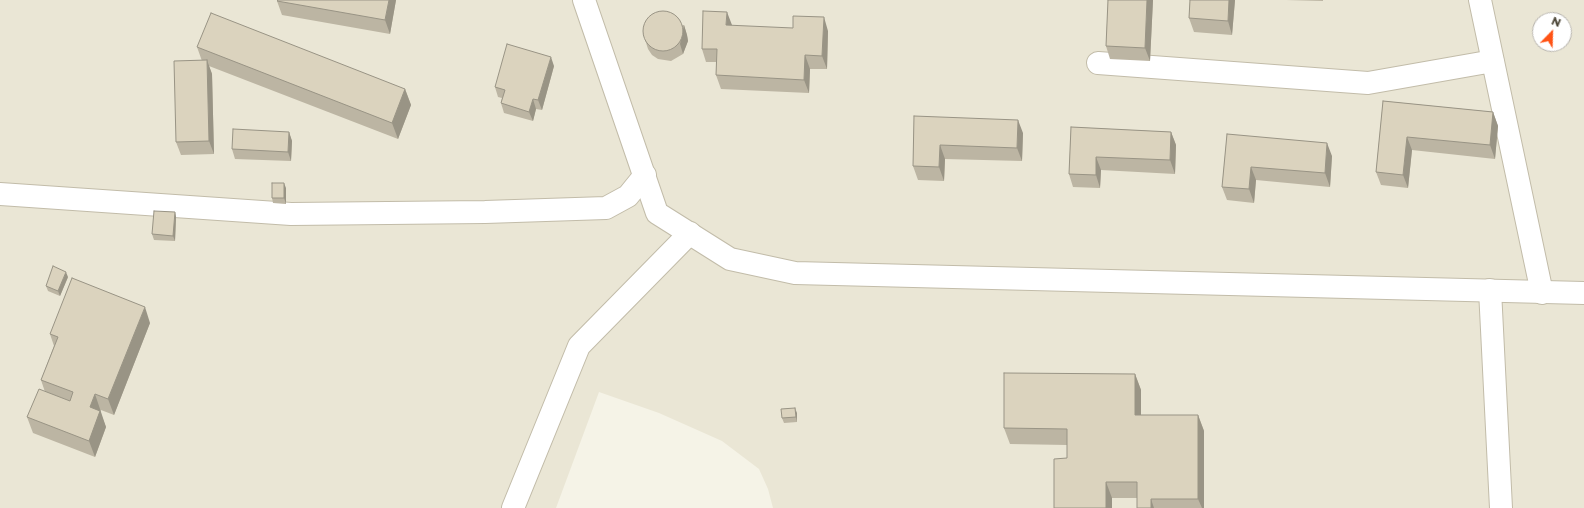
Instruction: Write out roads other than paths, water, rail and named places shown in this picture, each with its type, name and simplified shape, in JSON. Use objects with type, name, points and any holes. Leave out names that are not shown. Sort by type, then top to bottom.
[{"type":"street","points":[[584,0],[658,213],[730,259],[795,273],[1584,293]]},
{"type":"street","points":[[1480,0],[1542,292]]},
{"type":"street","points":[[1098,63],[1368,83],[1493,61]]},
{"type":"street","points":[[0,194],[291,214],[485,212],[606,208],[628,196],[645,176]]},
{"type":"street","points":[[513,508],[579,346],[690,233]]},
{"type":"street","points":[[1490,290],[1501,508]]}]
